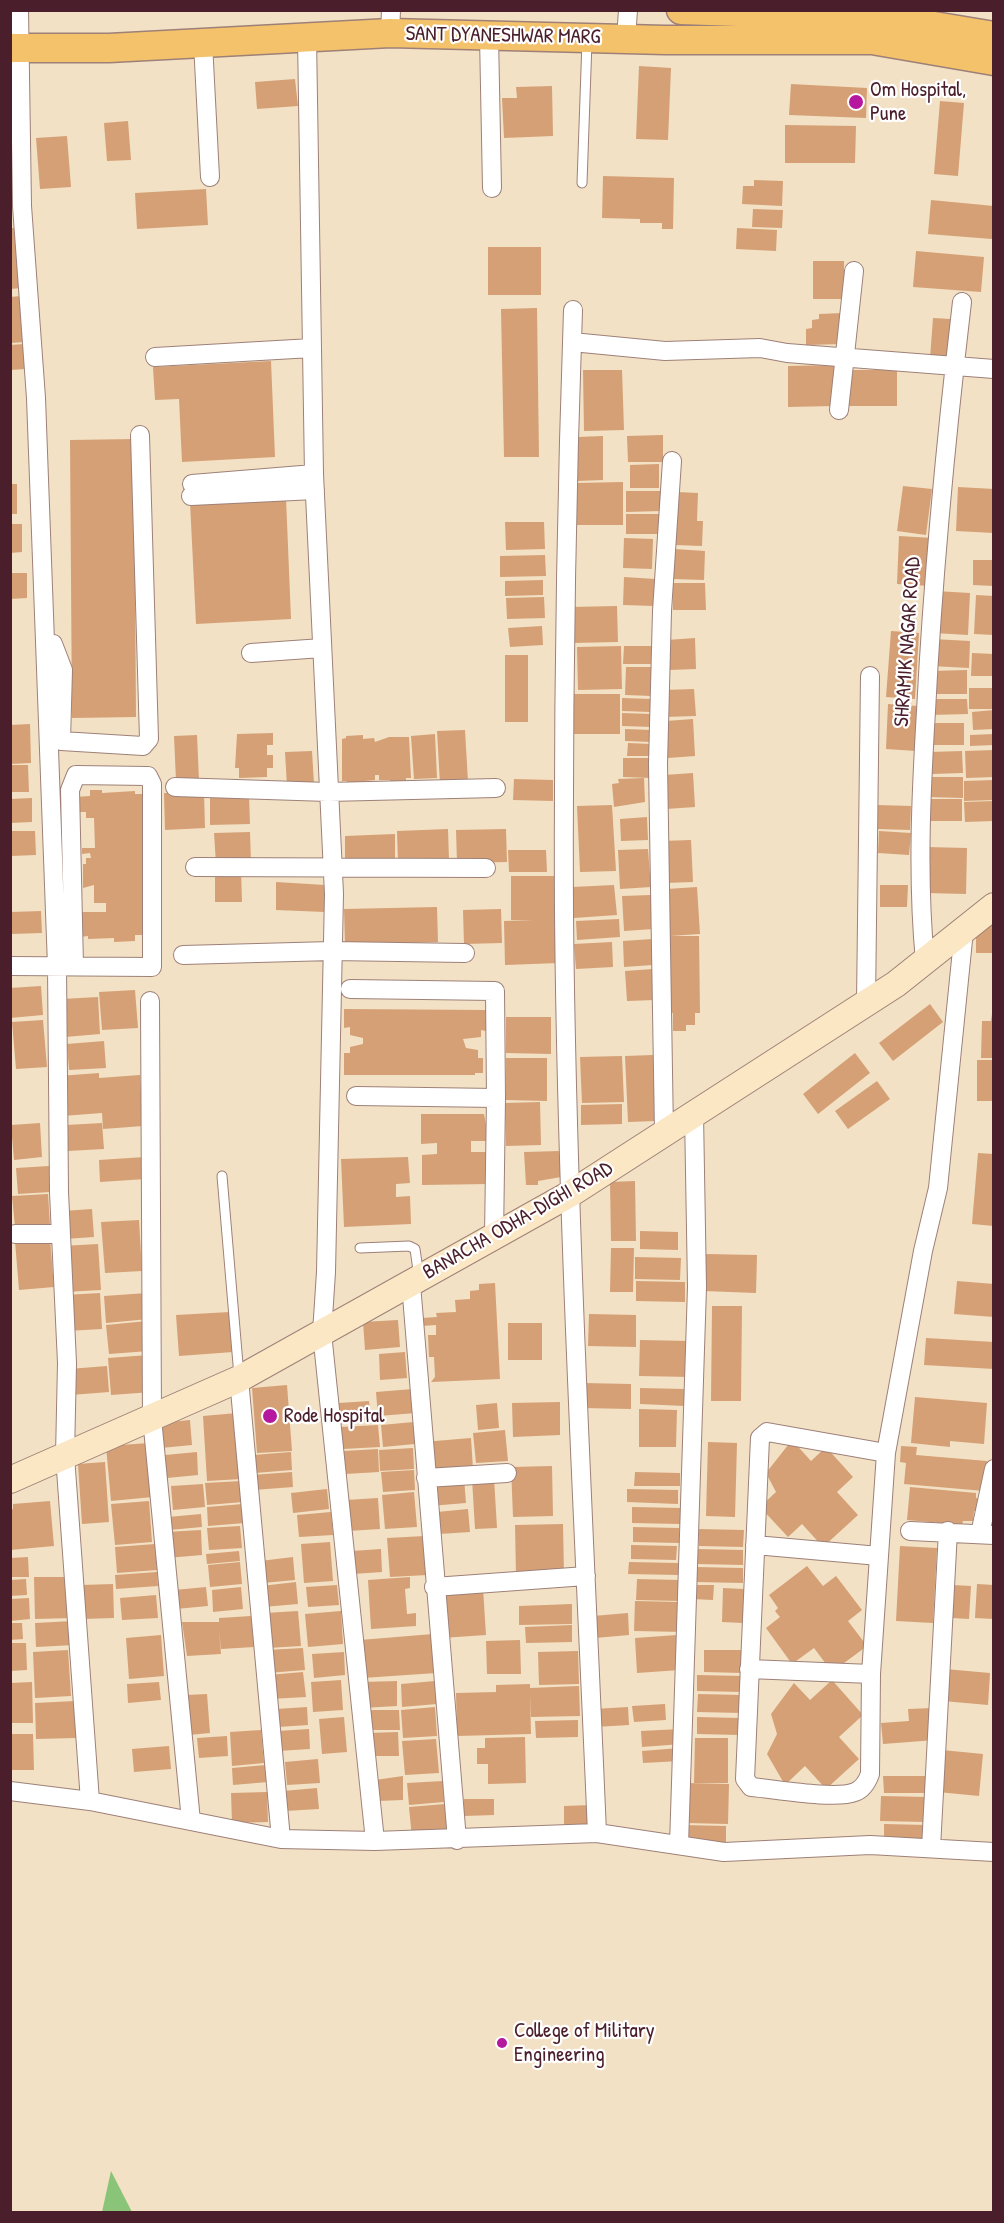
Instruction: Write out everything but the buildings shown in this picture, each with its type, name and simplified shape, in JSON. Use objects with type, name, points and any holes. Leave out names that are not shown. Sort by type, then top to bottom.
[{"type":"main road","points":[[681,10],[880,17],[899,15],[993,36]]},
{"type":"main road","name":"SANT DYANESHWAR MARG","points":[[15,48],[109,48],[307,37],[390,22],[489,36],[872,40],[993,61]]},
{"type":"street","points":[[19,10],[15,48],[22,206],[36,398],[45,643],[66,966]]},
{"type":"street","points":[[626,39],[628,10]]},
{"type":"street","points":[[489,36],[492,188]]},
{"type":"street","points":[[307,37],[315,482],[332,868],[326,1272],[322,1333],[375,1841]]},
{"type":"street","points":[[203,43],[210,177]]},
{"type":"street","points":[[839,410],[854,271]]},
{"type":"street","name":"SHRAMIK NAGAR ROAD","points":[[925,961],[920,914],[922,782],[931,605],[962,302]]},
{"type":"street","points":[[573,310],[564,760],[564,916],[570,1194],[597,1833]]},
{"type":"street","points":[[572,342],[665,351],[760,348],[993,369]]},
{"type":"street","points":[[155,357],[312,348]]},
{"type":"street","points":[[45,643],[53,644],[63,670],[62,741],[143,746],[149,739],[140,435]]},
{"type":"street","points":[[664,1133],[658,764],[662,611],[672,461]]},
{"type":"street","points":[[191,490],[315,482]]},
{"type":"street","points":[[251,653],[322,648]]},
{"type":"street","points":[[866,1003],[870,676]]},
{"type":"street","points":[[10,966],[66,966],[152,968],[152,784],[148,776],[76,775],[70,790],[66,966],[61,1234],[67,1363],[65,1456],[90,1801]]},
{"type":"street","points":[[175,787],[328,792],[496,788]]},
{"type":"street","points":[[195,867],[486,868]]},
{"type":"street","name":"BANACHA ODHA-DIGHI ROAD","points":[[10,1480],[239,1379],[570,1194],[866,1003],[925,961],[993,906]]},
{"type":"street","points":[[886,1453],[767,1432],[762,1434],[749,1669],[745,1779],[747,1785],[842,1795],[857,1791],[865,1785],[870,1774],[871,1674],[886,1453],[923,1251],[938,1188],[964,930]]},
{"type":"street","points":[[183,955],[332,951],[465,952]]},
{"type":"street","points":[[350,989],[495,991],[494,1237]]},
{"type":"street","points":[[150,1000],[152,1418],[191,1821]]},
{"type":"street","points":[[356,1096],[496,1098]]},
{"type":"street","points":[[679,1845],[697,1287],[694,1114]]},
{"type":"street","points":[[15,1234],[61,1234]]},
{"type":"street","points":[[415,1282],[434,1587],[457,1840]]},
{"type":"street","points":[[239,1379],[281,1839]]},
{"type":"street","points":[[910,1531],[987,1534],[993,1469]]},
{"type":"street","points":[[426,1478],[507,1473]]},
{"type":"street","points":[[931,1848],[948,1531]]},
{"type":"street","points":[[755,1545],[879,1556]]},
{"type":"street","points":[[434,1587],[586,1576]]},
{"type":"street","points":[[749,1669],[871,1674]]},
{"type":"street","points":[[10,1791],[90,1801],[281,1839],[457,1840],[597,1833],[724,1852],[870,1845],[993,1851]]},
{"type":"lane","points":[[582,183],[587,38]]},
{"type":"lane","points":[[222,1176],[239,1379]]},
{"type":"lane","points":[[360,1248],[409,1246],[415,1250],[415,1282]]},
{"type":"green space","points":[[111,2171],[132,2212],[102,2212]]},
{"type":"place","name":"Om Hospital, Pune","points":[[856,102]]},
{"type":"place","name":"Rode Hospital","points":[[270,1416]]},
{"type":"place","name":"College of Military Engineering","points":[[502,2043]]}]
